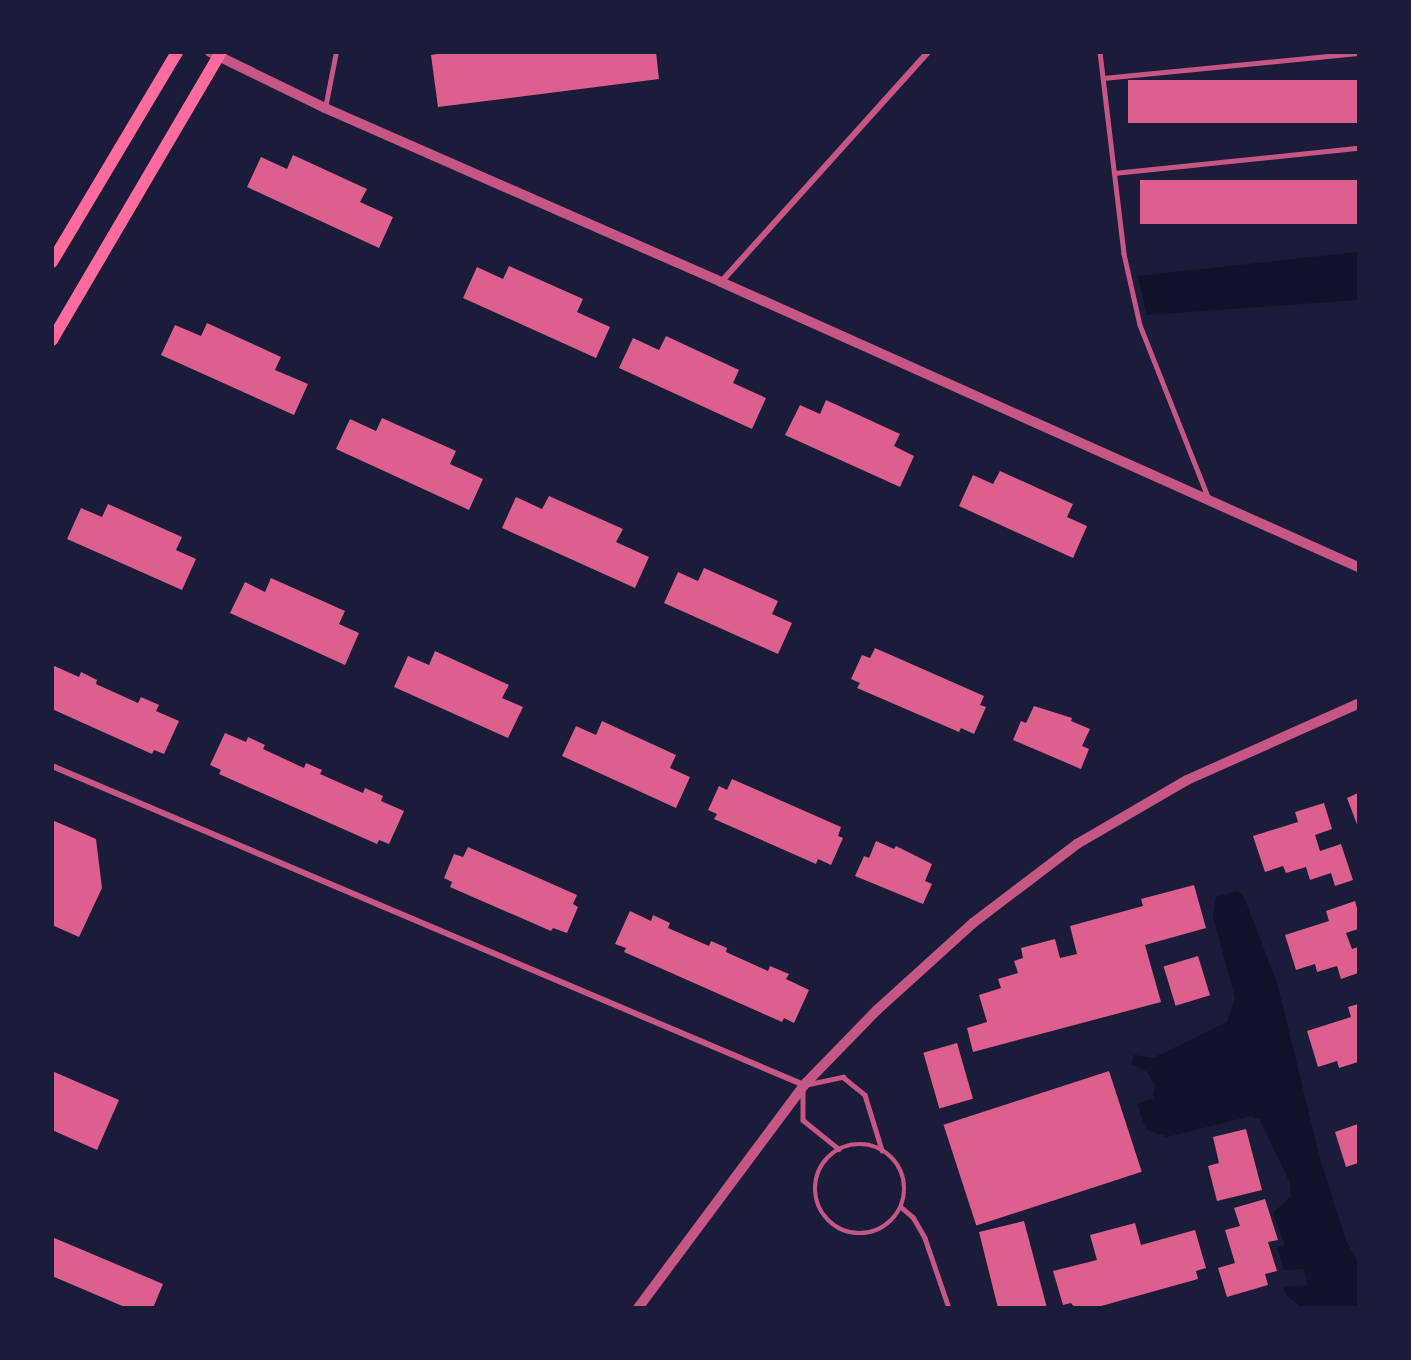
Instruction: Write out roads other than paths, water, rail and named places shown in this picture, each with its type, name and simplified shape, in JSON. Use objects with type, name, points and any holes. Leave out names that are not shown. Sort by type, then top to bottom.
[{"type":"main road","points":[[52,262],[177,52]]},
{"type":"main road","points":[[52,340],[217,54]]},
{"type":"street","points":[[721,282],[928,52]]},
{"type":"street","points":[[217,54],[325,108],[1359,567]]},
{"type":"street","points":[[638,1308],[804,1085],[877,1010],[973,923],[1077,844],[1187,780],[1359,704]]},
{"type":"street","points":[[52,766],[804,1085]]},
{"type":"lane","points":[[325,108],[336,52]]},
{"type":"lane","points":[[1100,52],[1124,254],[1140,325],[1209,501]]},
{"type":"lane","points":[[1103,78],[1359,53]]},
{"type":"lane","points":[[1114,173],[1359,148]]},
{"type":"lane","points":[[839,1149],[803,1120],[804,1085],[843,1077],[865,1095],[882,1150]]},
{"type":"lane","points":[[853,1145],[868,1145],[882,1150],[894,1159],[902,1172],[905,1187],[901,1207],[886,1226],[872,1233],[857,1234],[843,1231],[830,1223],[818,1206],[815,1184],[819,1170],[827,1158],[839,1149],[853,1145]]},
{"type":"lane","points":[[901,1207],[913,1217],[926,1238],[949,1308]]}]
